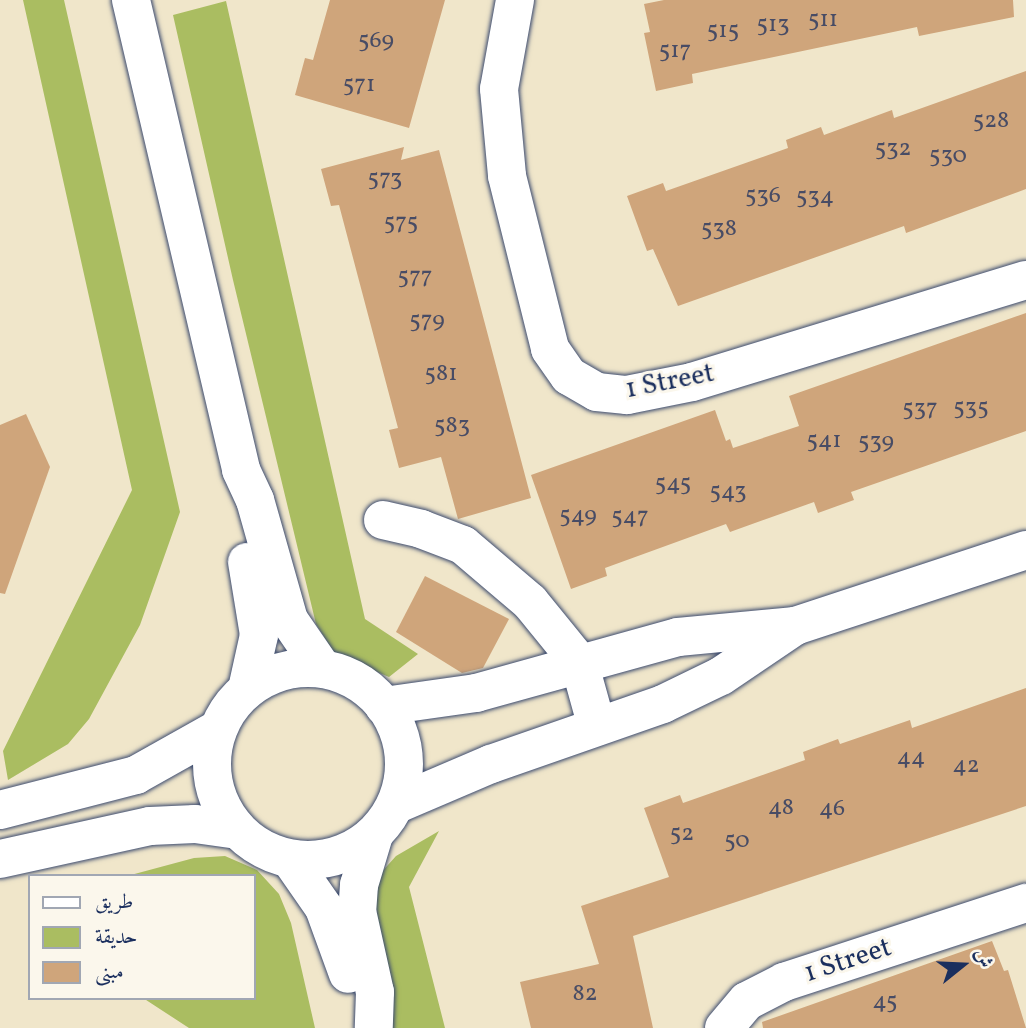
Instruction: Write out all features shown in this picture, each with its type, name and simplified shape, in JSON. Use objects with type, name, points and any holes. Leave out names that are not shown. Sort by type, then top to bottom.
[{"type":"street","points":[[131,0],[241,470],[255,500],[289,620],[322,668]]},
{"type":"street","name":"1 Street","points":[[515,0],[499,89],[507,176],[550,349],[569,376],[597,392],[627,395],[692,382],[1026,280]]},
{"type":"street","points":[[241,470],[238,517],[259,635],[247,689],[218,729],[213,750],[216,793],[238,830],[271,853],[290,859],[335,857],[374,835]]},
{"type":"street","points":[[383,520],[463,545],[530,602],[579,663],[597,727]]},
{"type":"street","points":[[384,706],[475,693],[677,637],[795,626],[1026,550]]},
{"type":"street","points":[[397,804],[491,764],[696,690],[795,626]]},
{"type":"street","points":[[677,637],[696,690]]},
{"type":"street","points":[[247,689],[282,671],[322,668],[356,680],[384,706],[402,743],[405,763],[397,804],[374,835],[359,885],[357,911],[375,992],[374,1028]]},
{"type":"street","points":[[0,810],[136,775],[218,729]]},
{"type":"street","points":[[0,859],[150,826],[195,824],[238,830]]},
{"type":"street","points":[[290,859],[328,917],[368,1028]]},
{"type":"street","name":"1 Street","points":[[723,1028],[747,1001],[784,982],[1026,903]]},
{"type":"green space","points":[[23,0],[64,0],[180,512],[140,625],[89,719],[68,744],[8,780],[3,751],[132,490]]},
{"type":"green space","points":[[226,1],[365,619],[418,654],[389,677],[335,654],[316,624],[233,280],[173,15]]},
{"type":"green space","points":[[439,831],[409,887],[445,1028],[388,1028],[371,884],[396,856]]},
{"type":"green space","points":[[225,856],[257,870],[279,894],[291,923],[315,1028],[189,1028],[146,1000],[256,1000],[256,874],[134,874],[194,858]]},
{"type":"building","points":[[330,0],[445,0],[409,128],[295,95],[305,58],[313,60]]},
{"type":"building","points":[[664,0],[1013,0],[1014,17],[919,36],[917,27],[692,74],[693,83],[656,91],[644,33],[650,32],[644,4]]},
{"type":"building","points":[[1026,71],[1026,189],[906,233],[904,226],[678,306],[653,249],[647,251],[627,196],[663,183],[666,191],[788,148],[786,140],[821,127],[824,135],[892,110],[894,118]]},
{"type":"building","points":[[404,147],[401,160],[439,150],[531,498],[458,519],[441,457],[399,468],[389,430],[398,428],[339,205],[331,206],[321,169]]},
{"type":"building","points":[[1026,313],[1026,431],[851,492],[854,500],[818,513],[814,502],[730,532],[726,524],[605,568],[607,576],[571,589],[531,475],[715,410],[726,441],[730,439],[733,448],[799,426],[789,396]]},
{"type":"building","points":[[26,414],[50,467],[5,594],[0,593],[0,425]]},
{"type":"building","points":[[425,576],[509,619],[483,668],[462,673],[396,632]]},
{"type":"building","points":[[1026,688],[1026,806],[633,936],[653,1028],[531,1028],[520,982],[599,964],[581,906],[669,877],[644,808],[680,795],[683,803],[805,760],[803,752],[838,739],[840,744],[910,720],[912,728]]},
{"type":"building","points":[[992,941],[1004,971],[1008,970],[1026,1028],[763,1028],[762,1022]]}]
